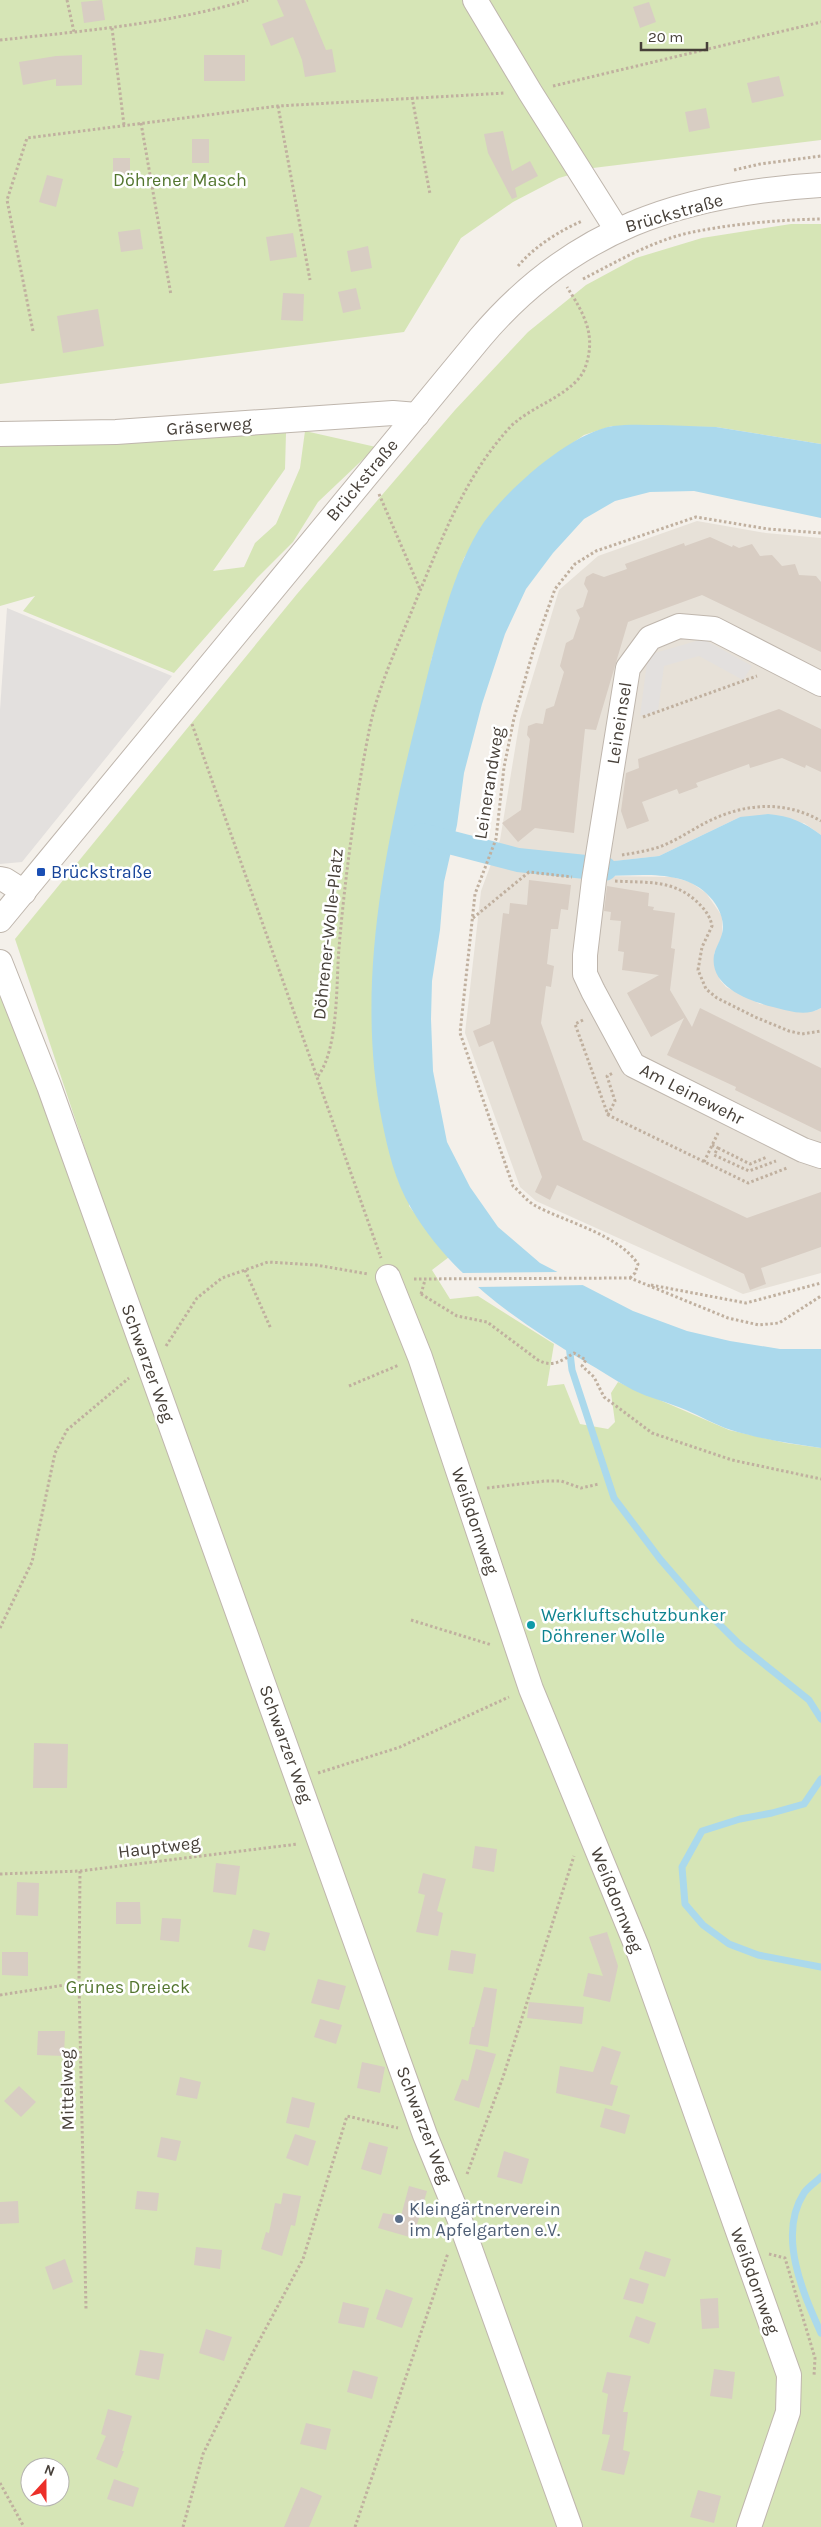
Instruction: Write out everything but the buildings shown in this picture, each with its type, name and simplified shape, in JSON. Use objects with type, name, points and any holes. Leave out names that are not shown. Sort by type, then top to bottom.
[{"type":"street","points":[[475,0],[530,92],[617,230]]},
{"type":"street","name":"Brückstraße","points":[[0,920],[9,879],[173,708],[501,312],[526,289],[572,254],[617,230],[668,212],[718,200],[774,190],[821,185]]},
{"type":"street","name":"Gräserweg","points":[[0,434],[116,432],[393,413],[417,415]]},
{"type":"street","name":"Leineinsel","points":[[594,880],[628,668],[650,638],[679,626],[714,629],[821,684]]},
{"type":"street","name":"Am Leinewehr","points":[[594,880],[585,955],[585,974],[633,1065],[728,1113],[780,1150],[821,1156]]},
{"type":"street","name":"Schwarzer Weg","points":[[0,962],[49,1086],[426,2135],[460,2218],[570,2527]]},
{"type":"street","name":"Weißdornweg","points":[[388,1277],[420,1357],[531,1689],[636,1947],[789,2375],[788,2412],[749,2527]]},
{"type":"path","points":[[67,0],[74,32]]},
{"type":"path","points":[[0,40],[112,28],[206,13],[248,0]]},
{"type":"path","points":[[33,331],[7,200],[27,138],[278,106],[412,97],[530,92],[821,22]]},
{"type":"path","points":[[112,28],[124,125]]},
{"type":"path","points":[[412,97],[430,194]]},
{"type":"path","points":[[278,106],[310,280]]},
{"type":"path","points":[[141,123],[171,295]]},
{"type":"path","name":"Döhrener-Wolle-Platz","points":[[318,1076],[324,1067],[335,1016],[343,911],[370,726],[378,694],[440,544],[486,457],[516,421],[569,387],[584,370],[590,352],[590,333],[582,312],[567,288],[633,253],[684,234],[779,220],[821,219]]},
{"type":"path","points":[[363,478],[380,494],[421,590]]},
{"type":"path","name":"Leinerandweg","points":[[630,1278],[635,1273],[638,1264],[631,1254],[616,1244],[532,1204],[513,1186],[460,1034],[475,894],[496,839],[504,767],[516,710],[534,648],[556,589],[575,564],[596,550],[696,517],[768,529],[821,533]]},
{"type":"path","points":[[619,726],[786,666]]},
{"type":"path","points":[[173,708],[192,724],[388,1277]]},
{"type":"path","points":[[598,856],[618,856],[659,847],[710,821],[739,810],[769,806],[789,807],[821,821]]},
{"type":"path","points":[[472,919],[529,872],[594,880],[658,882],[685,891],[707,914],[712,926],[702,947],[698,970],[706,989],[717,998],[789,1031],[802,1034],[821,1031]]},
{"type":"path","points":[[585,1020],[575,1024],[608,1115],[748,1183],[787,1168],[795,1171]]},
{"type":"path","points":[[607,1076],[615,1101],[608,1115]]},
{"type":"path","points":[[704,1162],[728,1113]]},
{"type":"path","points":[[712,1145],[750,1164],[780,1150]]},
{"type":"path","points":[[718,1148],[714,1155],[749,1171],[780,1150]]},
{"type":"path","points":[[785,1163],[787,1168]]},
{"type":"path","points":[[245,1270],[271,1329]]},
{"type":"path","points":[[438,1280],[630,1278],[728,1318],[759,1325],[779,1323],[821,1296]]},
{"type":"path","points":[[644,1283],[746,1303],[821,1283]]},
{"type":"path","points":[[421,1294],[457,1316],[488,1322],[547,1365],[556,1364],[574,1353],[586,1360],[582,1366],[594,1377],[604,1397],[652,1434],[732,1460],[821,1479]]},
{"type":"path","points":[[349,1386],[420,1357]]},
{"type":"path","points":[[463,1482],[484,1488],[561,1480],[581,1488],[599,1484]]},
{"type":"path","points":[[411,1620],[519,1653]]},
{"type":"path","points":[[299,1779],[400,1746],[531,1689]]},
{"type":"path","points":[[464,2183],[503,2078],[585,1819]]},
{"type":"path","name":"Hauptweg","points":[[0,1874],[80,1871],[321,1840]]},
{"type":"path","name":"Mittelweg","points":[[80,1871],[78,1983],[86,2309]]},
{"type":"path","points":[[0,1995],[78,1983]]},
{"type":"path","points":[[183,2527],[203,2454],[251,2356],[304,2259],[348,2116],[426,2135]]},
{"type":"path","points":[[355,2527],[460,2218]]},
{"type":"path","points":[[0,2483],[24,2527]]},
{"type":"shaded area","points":[[697,521],[766,533],[821,538],[821,835],[804,823],[740,817],[659,856],[606,862],[604,876],[672,877],[690,882],[706,893],[722,916],[722,936],[714,954],[720,980],[726,987],[760,1004],[815,1011],[821,1008],[821,1273],[743,1294],[536,1201],[520,1187],[465,1033],[481,891],[500,840],[520,719],[559,590],[598,556]]},
{"type":"shaded area","points":[[7,608],[172,676],[22,862],[0,864],[0,710]]},
{"type":"shaded area","points":[[703,639],[752,666],[743,680],[699,656],[664,666],[658,711],[640,716],[648,655]]},
{"type":"green space","name":"Döhrener Masch","points":[[0,0],[821,0],[821,140],[593,168],[559,178],[513,202],[461,238],[404,332],[0,384]]},
{"type":"green space","name":"Grünes Dreieck","points":[[791,224],[821,224],[821,444],[716,427],[612,426],[584,435],[550,459],[510,493],[464,558],[431,661],[409,1206],[449,1257],[432,1270],[450,1299],[478,1296],[554,1344],[547,1386],[564,1384],[580,1424],[608,1429],[615,1422],[611,1393],[618,1382],[729,1430],[786,1443],[821,1448],[821,2527],[0,2527],[0,981],[161,1376],[15,939],[297,594],[455,410],[528,332],[586,285],[636,258],[702,238]]},
{"type":"green space","points":[[305,431],[376,447],[318,502],[293,542],[257,578],[174,673],[23,611],[35,596],[0,606],[0,445],[286,433],[285,469],[213,571],[244,567],[255,543],[276,524],[300,468]]},
{"type":"water","points":[[613,426],[716,427],[821,444],[821,518],[694,491],[650,492],[615,501],[584,519],[553,553],[526,589],[505,634],[482,704],[464,773],[457,825],[444,882],[440,930],[432,981],[433,1071],[447,1142],[470,1187],[498,1227],[540,1263],[633,1311],[687,1331],[730,1341],[780,1349],[821,1349],[821,1448],[776,1441],[731,1430],[692,1412],[639,1393],[559,1346],[511,1313],[465,1276],[427,1232],[405,1198],[396,1177],[382,1121],[374,1069],[372,1016],[373,963],[378,910],[386,857],[408,753],[438,633],[463,561],[473,540],[495,508],[524,479],[560,450],[578,439]]},
{"type":"water","points":[[768,814],[796,820],[821,835],[821,1008],[815,1011],[803,1013],[763,1004],[742,996],[724,984],[714,966],[714,955],[723,931],[722,919],[714,902],[695,885],[671,877],[643,875],[604,876],[605,862],[659,856],[740,817]]},
{"type":"pier","points":[[561,1272],[586,1285],[476,1287],[462,1273]]},
{"type":"waterway","points":[[422,835],[518,860],[605,869]]},
{"type":"waterway","points":[[569,1345],[572,1370],[614,1498],[660,1559],[698,1603],[739,1644],[809,1700],[821,1719]]},
{"type":"waterway","points":[[821,1779],[804,1804],[740,1819],[702,1831],[682,1867],[685,1904],[703,1925],[729,1944],[758,1955],[821,1967]]},
{"type":"waterway","points":[[821,2177],[804,2193],[796,2209],[793,2227],[796,2264],[807,2300],[821,2333]]},
{"type":"place","name":"Brückstraße","points":[[41,872]]},
{"type":"place","name":"Werkluftschutzbunker Döhrener Wolle","points":[[531,1625]]},
{"type":"place","name":"Kleingärtnerverein im Apfelgarten e.V.","points":[[399,2219]]}]
